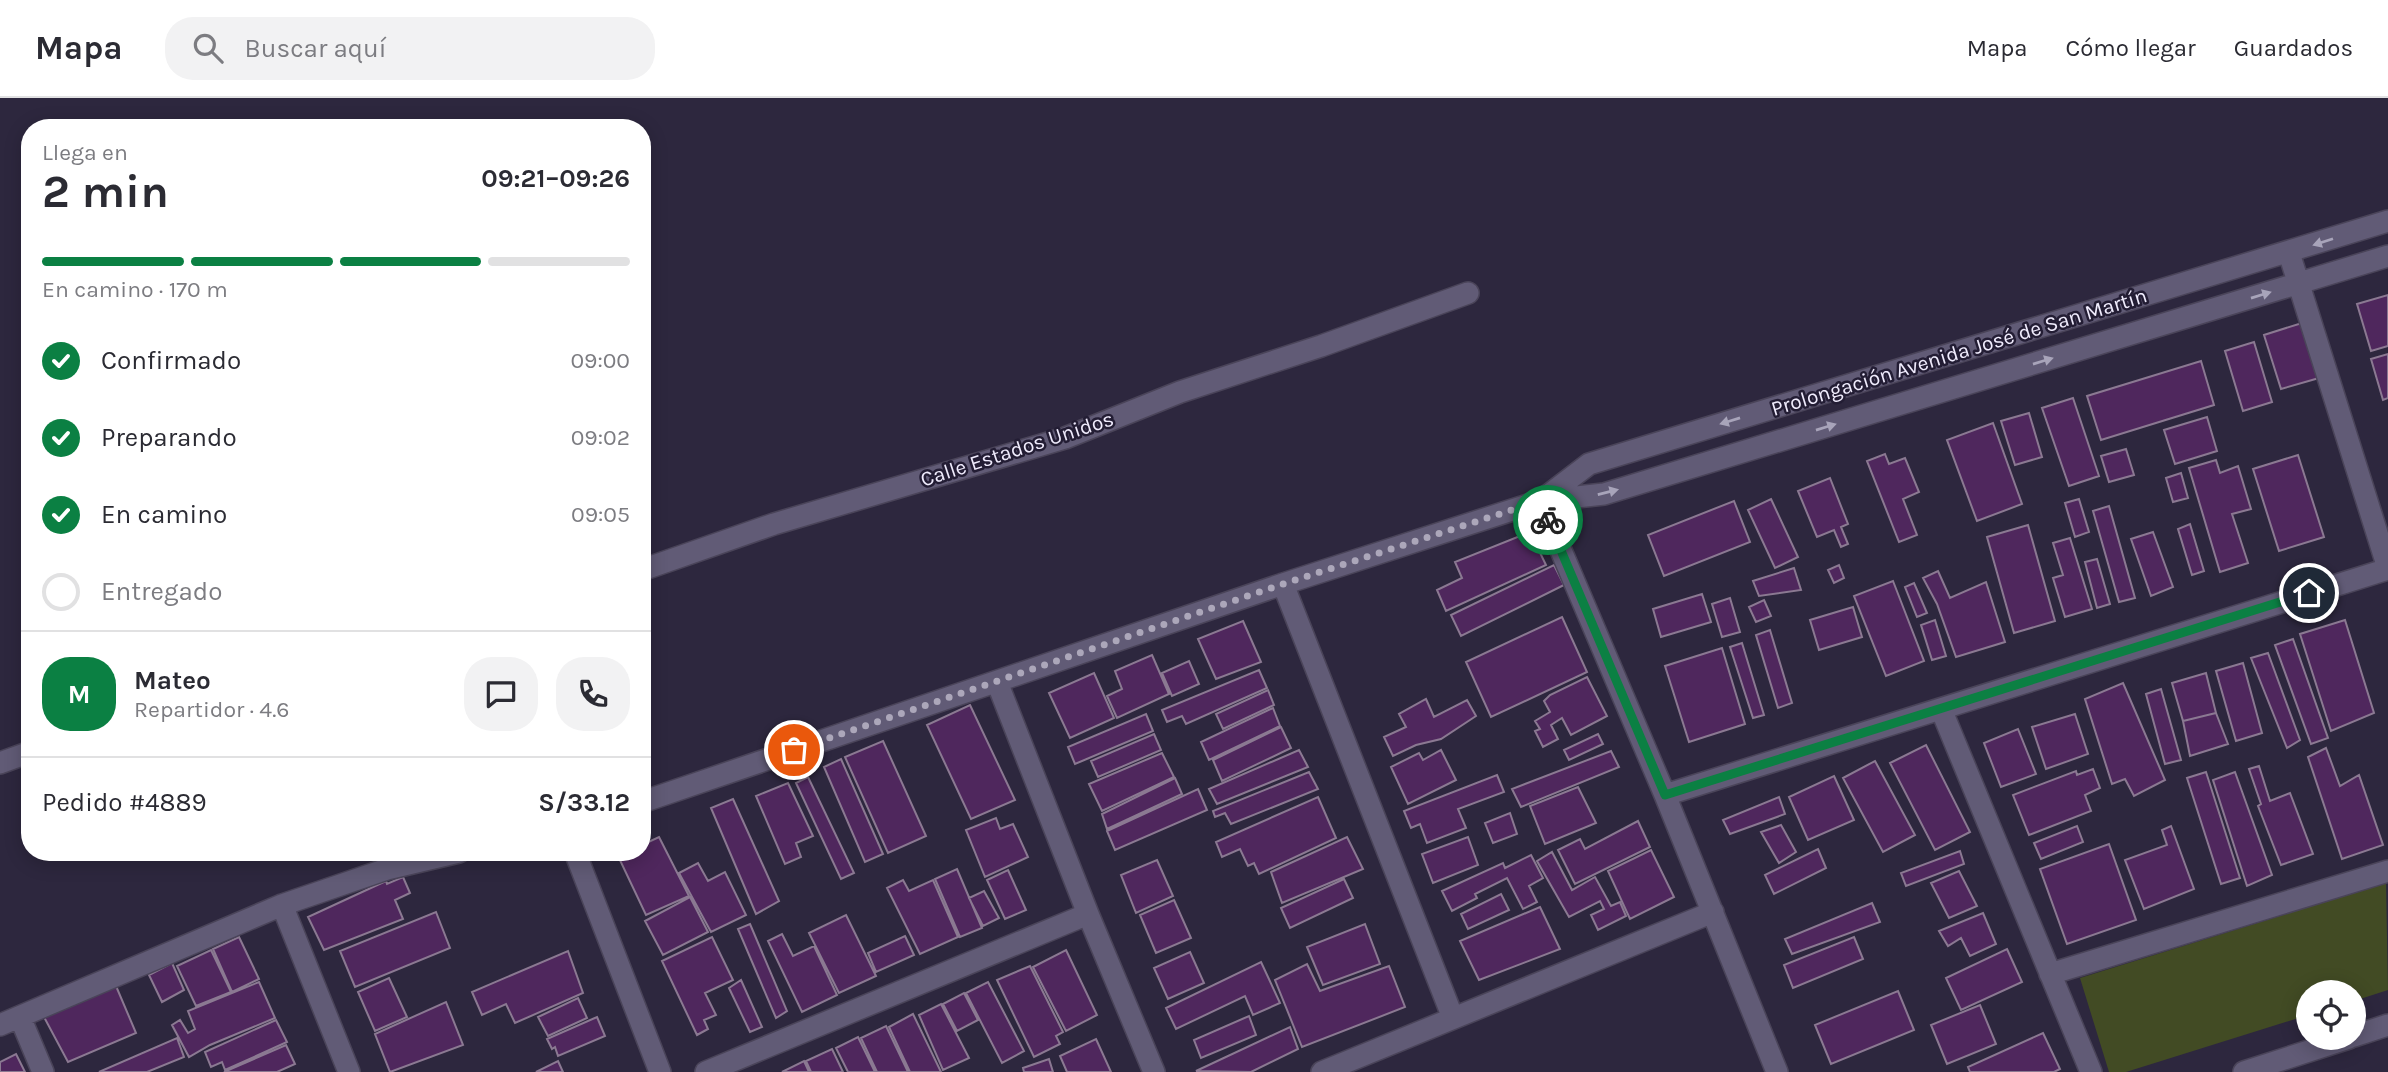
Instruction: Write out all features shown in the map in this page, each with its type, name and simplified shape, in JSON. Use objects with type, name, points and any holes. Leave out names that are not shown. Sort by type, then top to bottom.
[{"type":"street","name":"Prolongación Avenida José de San Martín","points":[[1540,501],[1589,464],[2388,221]]},
{"type":"street","points":[[1665,795],[2388,568],[2289,253]]},
{"type":"street","name":"Prolongación Avenida José de San Martín","points":[[651,799],[1283,584],[1540,501],[1604,494],[2388,256]]},
{"type":"street","name":"Calle Estados Unidos","points":[[651,567],[774,524],[1065,438],[1180,392],[1321,346],[1468,293]]},
{"type":"street","points":[[1540,501],[1665,795],[1777,1072]]},
{"type":"street","points":[[1283,584],[1453,1018]]},
{"type":"street","points":[[997,682],[1088,914],[1154,1072]]},
{"type":"street","points":[[1941,709],[2091,1072]]},
{"type":"street","points":[[0,763],[21,755]]},
{"type":"street","points":[[0,1025],[282,905],[387,869],[421,861]]},
{"type":"street","points":[[578,861],[660,1072]]},
{"type":"street","points":[[2050,974],[2388,871]]},
{"type":"street","points":[[282,905],[349,1072]]},
{"type":"street","points":[[1322,1072],[1713,912]]},
{"type":"street","points":[[706,1072],[1088,914]]},
{"type":"street","points":[[20,1017],[43,1072]]},
{"type":"street","points":[[2366,1032],[2388,1025]]},
{"type":"street","points":[[2244,1072],[2311,1050]]},
{"type":"green space","points":[[2386,883],[2388,990],[2366,997],[2366,980],[2296,980],[2296,1019],[2126,1072],[2109,1072],[2080,978]]},
{"type":"building","points":[[2388,295],[2388,346],[2371,351],[2357,304]]},
{"type":"building","points":[[2302,323],[2319,378],[2281,389],[2264,335]]},
{"type":"building","points":[[2254,342],[2272,402],[2243,411],[2225,351]]},
{"type":"building","points":[[2388,354],[2388,398],[2383,400],[2371,359]]},
{"type":"building","points":[[2201,361],[2214,405],[2101,440],[2087,396]]},
{"type":"building","points":[[2073,398],[2099,476],[2069,486],[2042,408]]},
{"type":"building","points":[[2029,413],[2042,457],[2015,465],[2001,421]]},
{"type":"building","points":[[2207,417],[2217,451],[2175,464],[2164,430]]},
{"type":"building","points":[[1993,423],[2022,504],[1977,521],[1947,440]]},
{"type":"building","points":[[2126,449],[2134,475],[2109,482],[2101,456]]},
{"type":"building","points":[[1885,454],[1889,464],[1905,458],[1919,492],[1903,499],[1917,535],[1899,542],[1867,461]]},
{"type":"building","points":[[2298,455],[2324,537],[2279,551],[2253,469]]},
{"type":"building","points":[[2216,460],[2220,473],[2238,466],[2251,509],[2232,514],[2248,563],[2220,572],[2189,468]]},
{"type":"building","points":[[2181,473],[2188,498],[2173,502],[2166,478]]},
{"type":"building","points":[[1830,478],[1848,524],[1841,527],[1848,544],[1841,547],[1834,530],[1817,537],[1798,491]]},
{"type":"building","points":[[1771,499],[1798,557],[1775,568],[1748,510]]},
{"type":"building","points":[[2079,499],[2089,532],[2075,537],[2065,503]]},
{"type":"building","points":[[1734,501],[1750,542],[1664,576],[1648,535]]},
{"type":"building","points":[[2109,506],[2135,598],[2119,602],[2093,511]]},
{"type":"building","points":[[2190,524],[2204,571],[2192,575],[2178,529]]},
{"type":"building","points":[[2028,525],[2055,621],[2014,633],[1987,537]]},
{"type":"building","points":[[1530,532],[1546,565],[1446,611],[1437,590],[1462,578],[1455,562]]},
{"type":"building","points":[[2153,532],[2173,587],[2151,596],[2131,539]]},
{"type":"building","points":[[2070,538],[2092,609],[2065,617],[2053,578],[2063,575],[2053,543]]},
{"type":"building","points":[[2097,559],[2110,604],[2097,608],[2085,562]]},
{"type":"building","points":[[1554,565],[1564,585],[1461,636],[1451,615]]},
{"type":"building","points":[[1839,565],[1844,578],[1834,583],[1828,570]]},
{"type":"building","points":[[1794,568],[1801,590],[1759,596],[1753,581]]},
{"type":"building","points":[[1938,571],[1950,598],[1986,582],[2005,642],[1956,657],[1937,604],[1923,578]]},
{"type":"building","points":[[1893,581],[1924,661],[1886,676],[1854,596]]},
{"type":"building","points":[[1914,583],[1927,613],[1917,617],[1905,587]]},
{"type":"building","points":[[1702,594],[1711,622],[1661,637],[1653,609]]},
{"type":"building","points":[[1730,598],[1740,632],[1722,637],[1712,604]]},
{"type":"building","points":[[1764,600],[1771,616],[1756,622],[1749,607]]},
{"type":"building","points":[[1853,607],[1862,637],[1819,650],[1810,620]]},
{"type":"building","points":[[1562,617],[1587,672],[1491,717],[1466,662]]},
{"type":"building","points":[[1935,620],[1946,656],[1932,660],[1921,625]]},
{"type":"building","points":[[2345,620],[2374,713],[2331,731],[2300,634]]},
{"type":"building","points":[[1243,621],[1261,662],[1216,679],[1198,639]]},
{"type":"building","points":[[1770,630],[1792,703],[1778,708],[1756,635]]},
{"type":"building","points":[[2293,639],[2328,738],[2311,744],[2275,645]]},
{"type":"building","points":[[1742,643],[1764,715],[1753,718],[1730,647]]},
{"type":"building","points":[[1722,648],[1745,724],[1689,742],[1665,666]]},
{"type":"building","points":[[2268,653],[2300,740],[2287,748],[2251,658]]},
{"type":"building","points":[[1152,655],[1169,694],[1117,718],[1107,696],[1122,689],[1115,671]]},
{"type":"building","points":[[1189,661],[1199,684],[1172,696],[1162,673]]},
{"type":"building","points":[[2243,663],[2262,733],[2236,741],[2216,671]]},
{"type":"building","points":[[1259,670],[1267,688],[1186,724],[1182,716],[1167,722],[1162,710]]},
{"type":"building","points":[[1094,673],[1114,718],[1070,738],[1049,693]]},
{"type":"building","points":[[2206,673],[2216,713],[2183,721],[2172,683]]},
{"type":"building","points":[[1587,677],[1607,716],[1571,735],[1562,718],[1551,725],[1558,739],[1543,747],[1535,731],[1540,729],[1535,721],[1550,712],[1544,701],[1550,695]]},
{"type":"building","points":[[2123,683],[2165,780],[2134,796],[2125,779],[2112,784],[2085,699]]},
{"type":"building","points":[[2161,689],[2181,760],[2165,764],[2146,694]]},
{"type":"building","points":[[1268,690],[1274,705],[1223,729],[1216,714]]},
{"type":"building","points":[[1426,699],[1434,717],[1467,700],[1476,716],[1441,739],[1416,745],[1393,756],[1384,737],[1406,727],[1399,714]]},
{"type":"building","points":[[970,705],[1015,800],[971,819],[927,725]]},
{"type":"building","points":[[1273,708],[1280,726],[1209,760],[1201,742]]},
{"type":"building","points":[[2216,713],[2228,744],[2190,756],[2183,721]]},
{"type":"building","points":[[1146,714],[1153,731],[1075,764],[1068,747]]},
{"type":"building","points":[[2075,714],[2088,754],[2046,769],[2032,727]]},
{"type":"building","points":[[1281,727],[1291,748],[1222,781],[1213,760]]},
{"type":"building","points":[[2018,729],[2036,774],[2001,787],[1984,743]]},
{"type":"building","points":[[1154,734],[1161,750],[1098,777],[1091,761]]},
{"type":"building","points":[[1598,734],[1603,744],[1569,760],[1564,750]]},
{"type":"building","points":[[883,741],[926,836],[888,853],[845,757]]},
{"type":"building","points":[[1926,745],[1970,832],[1935,850],[1890,763]]},
{"type":"building","points":[[2326,748],[2340,786],[2359,775],[2383,845],[2342,859],[2308,757]]},
{"type":"building","points":[[1299,750],[1308,767],[1217,804],[1209,789]]},
{"type":"building","points":[[1441,750],[1456,780],[1408,804],[1391,767],[1419,753],[1423,760]]},
{"type":"building","points":[[1611,751],[1619,767],[1521,807],[1512,789]]},
{"type":"building","points":[[1162,753],[1174,777],[1102,811],[1089,784]]},
{"type":"building","points":[[841,759],[883,854],[865,862],[824,767]]},
{"type":"building","points":[[1875,761],[1915,835],[1883,852],[1843,778]]},
{"type":"building","points":[[2259,766],[2270,801],[2290,793],[2313,854],[2281,865],[2258,806],[2261,804],[2249,769]]},
{"type":"building","points":[[2093,769],[2100,788],[2085,795],[2091,811],[2029,835],[2013,795],[2076,771],[2077,775]]},
{"type":"building","points":[[1309,772],[1318,789],[1231,824],[1225,813],[1215,817],[1213,811]]},
{"type":"building","points":[[2206,772],[2240,878],[2221,884],[2187,778]]},
{"type":"building","points":[[2235,772],[2272,875],[2247,886],[2213,780]]},
{"type":"building","points":[[1497,775],[1504,792],[1458,809],[1466,828],[1427,843],[1420,824],[1411,828],[1404,811]]},
{"type":"building","points":[[1834,776],[1854,820],[1808,840],[1789,797]]},
{"type":"building","points":[[808,777],[854,873],[841,879],[796,783]]},
{"type":"building","points":[[1175,778],[1182,794],[1107,829],[1102,814]]},
{"type":"building","points":[[788,783],[813,836],[796,843],[801,857],[785,864],[756,796]]},
{"type":"building","points":[[1578,787],[1596,823],[1545,844],[1530,806]]},
{"type":"building","points":[[1198,789],[1207,810],[1115,850],[1107,831]]},
{"type":"building","points":[[1318,797],[1336,838],[1259,874],[1254,863],[1248,866],[1240,849],[1222,857],[1216,842]]},
{"type":"building","points":[[1779,797],[1785,814],[1730,834],[1723,820]]},
{"type":"building","points":[[733,799],[779,901],[756,914],[711,808]]},
{"type":"building","points":[[1510,813],[1517,834],[1493,843],[1485,823]]},
{"type":"building","points":[[996,818],[1000,829],[1013,824],[1028,857],[985,877],[966,830]]},
{"type":"building","points":[[1638,821],[1650,847],[1575,884],[1558,850],[1580,839],[1585,849]]},
{"type":"building","points":[[1781,825],[1796,852],[1779,863],[1761,832]]},
{"type":"building","points":[[2077,826],[2083,842],[2041,859],[2034,843]]},
{"type":"building","points":[[2171,826],[2194,889],[2144,909],[2125,860],[2167,845],[2162,830]]},
{"type":"building","points":[[659,837],[689,896],[646,915],[620,861],[651,861],[651,841]]},
{"type":"building","points":[[1347,837],[1363,869],[1282,903],[1271,872]]},
{"type":"building","points":[[1468,837],[1478,865],[1433,883],[1422,854]]},
{"type":"building","points":[[2109,844],[2136,920],[2067,944],[2040,869]]},
{"type":"building","points":[[1818,849],[1826,868],[1774,894],[1765,875]]},
{"type":"building","points":[[1651,850],[1674,897],[1630,919],[1608,871]]},
{"type":"building","points":[[1960,851],[1964,864],[1906,886],[1901,873]]},
{"type":"building","points":[[1552,852],[1572,890],[1595,877],[1611,906],[1620,902],[1626,916],[1598,930],[1591,915],[1604,909],[1600,901],[1569,917],[1537,861]]},
{"type":"building","points":[[1531,855],[1543,878],[1529,886],[1537,902],[1523,909],[1507,878],[1475,894],[1477,898],[1452,911],[1442,891],[1503,863],[1505,868]]},
{"type":"building","points":[[1157,860],[1173,896],[1136,913],[1121,875]]},
{"type":"building","points":[[698,863],[708,881],[725,872],[746,915],[711,932],[679,873]]},
{"type":"building","points":[[957,869],[982,928],[960,937],[935,879]]},
{"type":"building","points":[[1008,870],[1026,910],[1005,919],[987,880]]},
{"type":"building","points":[[1959,871],[1977,906],[1949,918],[1931,883]]},
{"type":"building","points":[[403,877],[410,893],[395,900],[403,919],[324,950],[308,917],[386,881],[387,884]]},
{"type":"building","points":[[1344,879],[1353,898],[1290,928],[1281,908]]},
{"type":"building","points":[[903,880],[909,891],[933,880],[958,937],[920,954],[887,888]]},
{"type":"building","points":[[984,891],[999,918],[983,926],[969,898]]},
{"type":"building","points":[[1501,894],[1509,910],[1468,929],[1461,914]]},
{"type":"building","points":[[690,897],[708,932],[663,955],[645,921]]},
{"type":"building","points":[[1174,900],[1191,938],[1156,953],[1140,915]]},
{"type":"building","points":[[1872,903],[1880,922],[1792,954],[1785,939]]},
{"type":"building","points":[[1540,907],[1560,949],[1479,980],[1460,941]]},
{"type":"building","points":[[436,912],[450,948],[355,987],[340,951]]},
{"type":"building","points":[[1983,913],[1996,944],[1970,956],[1961,938],[1948,946],[1939,931]]},
{"type":"building","points":[[846,915],[876,976],[839,993],[809,933]]},
{"type":"building","points":[[750,924],[787,1011],[776,1018],[738,929]]},
{"type":"building","points":[[1365,924],[1380,964],[1323,985],[1307,947]]},
{"type":"building","points":[[782,934],[793,956],[814,946],[837,995],[802,1012],[768,941]]},
{"type":"building","points":[[905,936],[914,955],[876,972],[868,953]]},
{"type":"building","points":[[239,937],[259,979],[232,992],[213,949]]},
{"type":"building","points":[[712,937],[733,980],[705,993],[716,1015],[704,1020],[708,1029],[697,1035],[662,961]]},
{"type":"building","points":[[1854,937],[1863,959],[1793,988],[1784,965]]},
{"type":"building","points":[[2007,949],[2022,982],[1961,1010],[1946,978]]},
{"type":"building","points":[[211,950],[231,992],[196,1006],[177,966]]},
{"type":"building","points":[[1066,950],[1097,1015],[1066,1031],[1033,967]]},
{"type":"building","points":[[568,951],[583,993],[515,1023],[506,1004],[482,1015],[472,992]]},
{"type":"building","points":[[1190,952],[1204,983],[1168,999],[1154,968]]},
{"type":"building","points":[[1261,962],[1280,1003],[1253,1015],[1245,996],[1176,1029],[1166,1008]]},
{"type":"building","points":[[172,963],[184,990],[162,1002],[149,975]]},
{"type":"building","points":[[1307,964],[1320,991],[1389,966],[1405,1007],[1302,1047],[1275,980]]},
{"type":"building","points":[[1030,966],[1063,1032],[1056,1036],[1060,1044],[1034,1057],[997,980]]},
{"type":"building","points":[[389,978],[407,1017],[375,1031],[358,992]]},
{"type":"building","points":[[741,980],[762,1027],[750,1032],[729,988]]},
{"type":"building","points":[[259,982],[275,1018],[210,1045],[189,1057],[172,1025],[180,1020],[188,1033],[195,1029],[188,1011]]},
{"type":"building","points":[[988,982],[1024,1051],[1002,1063],[966,993]]},
{"type":"building","points":[[116,986],[136,1033],[68,1062],[44,1017]]},
{"type":"building","points":[[1898,991],[1914,1030],[1831,1064],[1815,1025]]},
{"type":"building","points":[[964,993],[978,1020],[957,1031],[943,1004]]},
{"type":"building","points":[[578,998],[587,1018],[548,1036],[538,1017]]},
{"type":"building","points":[[446,1002],[463,1045],[390,1072],[375,1034]]},
{"type":"building","points":[[941,1004],[969,1058],[943,1070],[919,1015]]},
{"type":"building","points":[[1980,1005],[1996,1044],[1947,1064],[1931,1025]]},
{"type":"building","points":[[913,1014],[941,1072],[910,1072],[889,1027]]},
{"type":"building","points":[[1249,1016],[1256,1035],[1201,1058],[1194,1040]]},
{"type":"building","points":[[597,1017],[605,1036],[558,1056],[555,1047],[552,1049],[547,1039]]},
{"type":"building","points":[[276,1020],[287,1042],[225,1070],[222,1062],[211,1067],[205,1052]]},
{"type":"building","points":[[886,1026],[908,1072],[877,1072],[861,1038]]},
{"type":"building","points":[[1290,1027],[1298,1049],[1251,1072],[1196,1071]]},
{"type":"building","points":[[2043,1033],[2060,1069],[2054,1072],[1970,1072],[1968,1067]]},
{"type":"building","points":[[858,1037],[875,1072],[848,1072],[836,1048]]},
{"type":"building","points":[[177,1038],[184,1057],[147,1072],[99,1072]]},
{"type":"building","points":[[1096,1039],[1111,1072],[1067,1072],[1060,1056]]},
{"type":"building","points":[[286,1045],[295,1064],[277,1072],[224,1072]]},
{"type":"building","points":[[832,1049],[843,1072],[811,1072],[806,1061]]},
{"type":"building","points":[[16,1054],[25,1072],[0,1072],[0,1062]]},
{"type":"building","points":[[1049,1059],[1053,1072],[1024,1072],[1023,1068]]},
{"type":"building","points":[[558,1061],[563,1072],[536,1072]]},
{"type":"building","points":[[804,1061],[809,1072],[782,1072]]},
{"type":"way so far","points":[[794,750],[1283,584],[1540,501],[1548,520]]},
{"type":"route","points":[[1548,520],[1665,795],[2309,593]]}]
